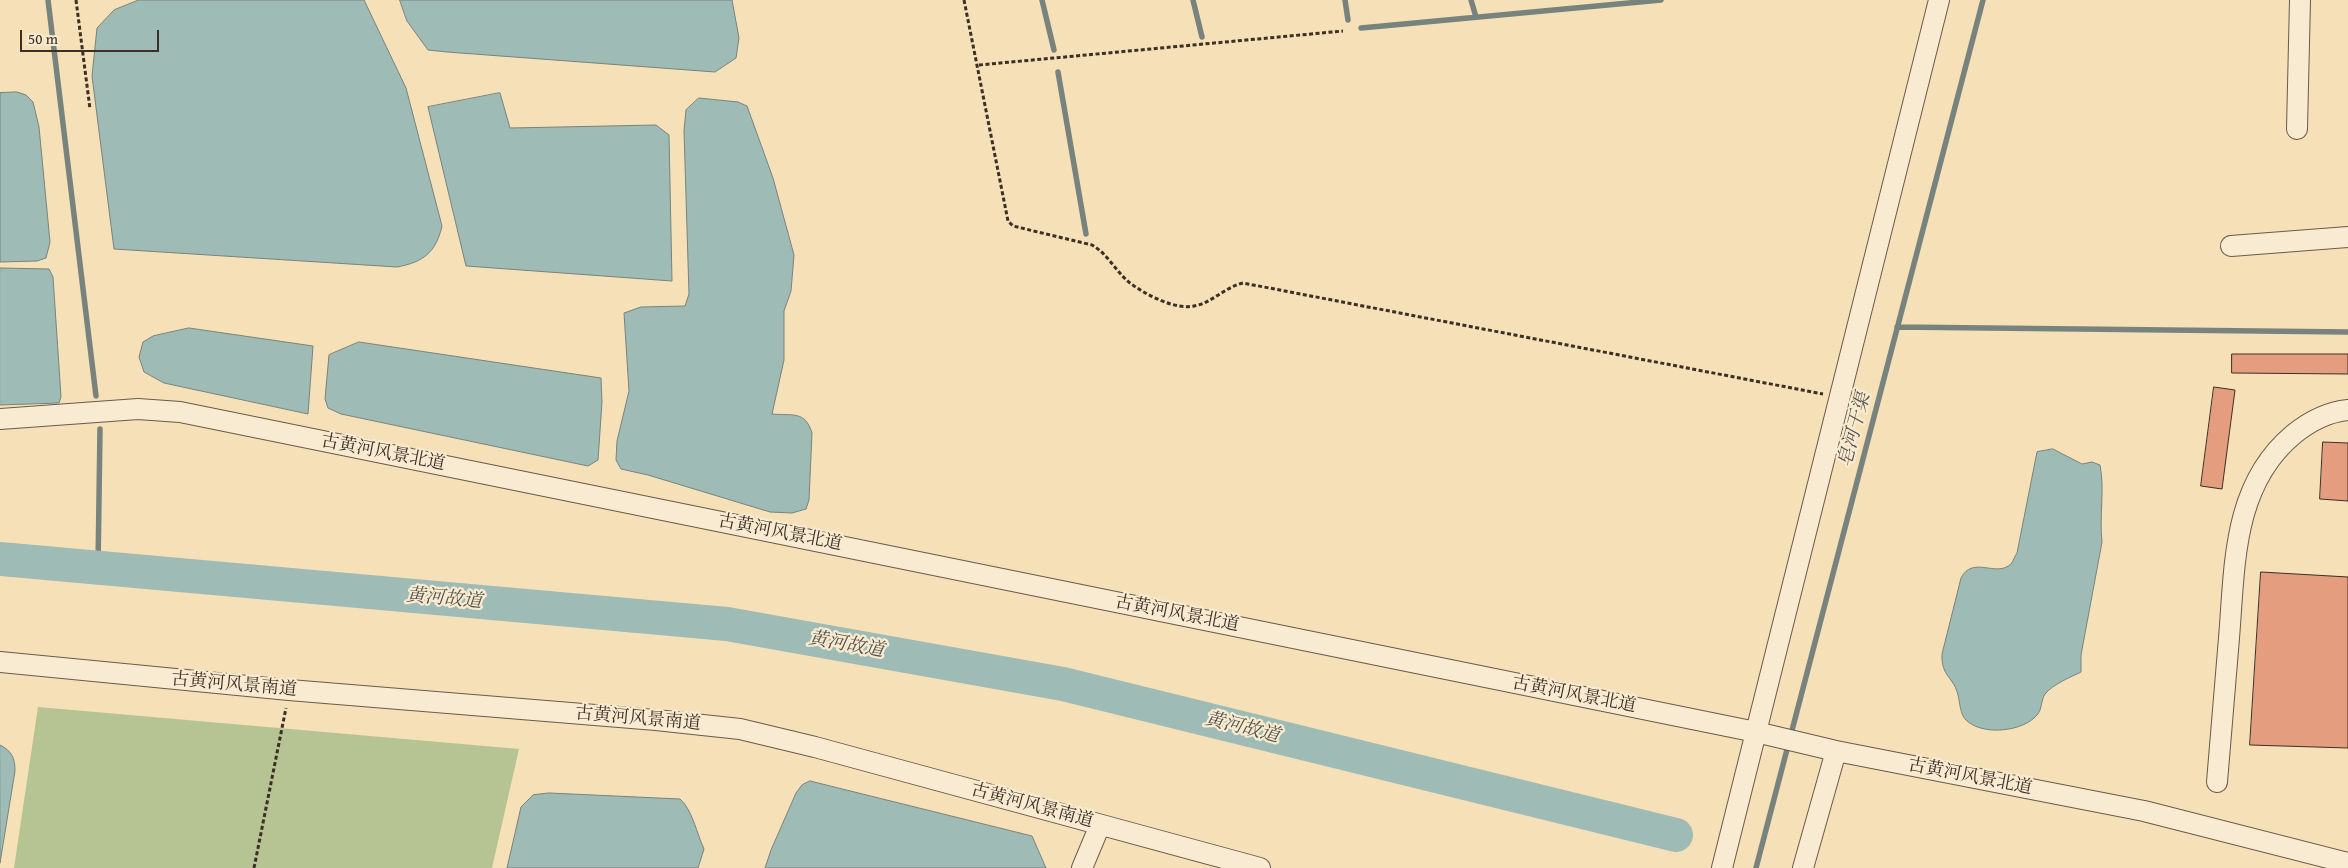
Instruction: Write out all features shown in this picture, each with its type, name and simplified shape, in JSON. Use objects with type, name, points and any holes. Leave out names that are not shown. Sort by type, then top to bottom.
[{"type":"street","points":[[1722,868],[1762,733],[1841,397],[1939,0]]},
{"type":"street","points":[[2297,130],[2300,0]]},
{"type":"street","points":[[2231,246],[2348,237]]},
{"type":"street","name":"古黄河风景北道","points":[[0,419],[138,409],[180,412],[1762,733],[1829,749],[2144,811],[2348,864]]},
{"type":"street","points":[[2217,782],[2237,543],[2250,494],[2260,472],[2284,443],[2306,424],[2338,411],[2348,410]]},
{"type":"street","name":"古黄河风景南道","points":[[0,662],[289,690],[656,720],[740,729],[815,747],[1260,868]]},
{"type":"street","points":[[1803,868],[1829,749]]},
{"type":"street","points":[[1082,868],[1100,825]]},
{"type":"path","points":[[76,0],[90,109]]},
{"type":"path","points":[[964,0],[979,65],[1008,221],[1013,226],[1092,245],[1101,250],[1130,283],[1169,305],[1180,308],[1194,306],[1243,283],[1841,397]]},
{"type":"path","points":[[979,65],[1343,31]]},
{"type":"path","points":[[254,868],[289,690]]},
{"type":"green space","points":[[38,707],[519,749],[492,868],[14,868]]},
{"type":"water","points":[[139,0],[364,0],[406,88],[442,226],[432,249],[422,259],[397,267],[114,249],[92,76],[97,28],[114,10]]},
{"type":"water","points":[[400,0],[732,0],[739,38],[736,58],[715,72],[428,50],[407,21]]},
{"type":"water","points":[[17,92],[26,95],[33,102],[39,127],[50,242],[46,258],[37,261],[0,262],[0,93]]},
{"type":"water","points":[[500,93],[510,128],[656,125],[669,135],[672,281],[466,266],[428,107]]},
{"type":"water","points":[[699,98],[738,102],[747,106],[773,178],[794,255],[791,291],[784,311],[784,360],[772,414],[802,417],[812,433],[809,500],[806,509],[792,513],[770,512],[648,475],[621,469],[616,460],[617,441],[629,391],[624,313],[641,307],[685,306],[689,294],[684,131],[686,110]]},
{"type":"water","points":[[0,268],[49,269],[53,277],[61,397],[59,403],[0,405]]},
{"type":"water","points":[[189,328],[313,346],[308,414],[164,383],[144,372],[139,357],[143,342],[153,336]]},
{"type":"water","points":[[359,342],[601,378],[602,402],[598,460],[588,466],[341,414],[328,408],[325,399],[329,355]]},
{"type":"water","points":[[2053,449],[2082,464],[2092,462],[2100,465],[2102,542],[2081,655],[2081,672],[2048,690],[2044,696],[2039,713],[2031,721],[2002,730],[1982,728],[1973,725],[1964,718],[1956,689],[1942,662],[1942,654],[1961,578],[1966,571],[1972,568],[1999,569],[2011,564],[2017,553],[2037,452]]},
{"type":"water","points":[[0,745],[12,755],[15,771],[0,863]]},
{"type":"water","points":[[810,781],[1032,836],[1046,868],[765,868],[796,793],[802,785]]},
{"type":"water","points":[[549,793],[680,799],[691,815],[704,849],[698,868],[507,868],[521,807],[533,795]]},
{"type":"building","points":[[2232,354],[2348,354],[2348,374],[2232,373]]},
{"type":"building","points":[[2214,387],[2235,390],[2222,489],[2201,486]]},
{"type":"building","points":[[2323,442],[2348,443],[2348,501],[2320,499]]},
{"type":"building","points":[[2261,572],[2348,577],[2348,748],[2250,745]]},
{"type":"waterway","points":[[48,0],[96,396]]},
{"type":"waterway","points":[[1042,0],[1054,50]]},
{"type":"waterway","points":[[1193,0],[1202,37]]},
{"type":"waterway","points":[[1345,0],[1348,20]]},
{"type":"waterway","points":[[1471,0],[1476,17]]},
{"type":"waterway","points":[[1361,28],[1661,0]]},
{"type":"waterway","name":"皂河干渠","points":[[1756,868],[1983,0]]},
{"type":"waterway","points":[[1058,72],[1086,234]]},
{"type":"waterway","points":[[1897,327],[2348,332]]},
{"type":"waterway","points":[[98,568],[100,429]]},
{"type":"waterway","name":"黄河故道","points":[[0,559],[727,624],[1063,684],[1676,835]]}]
